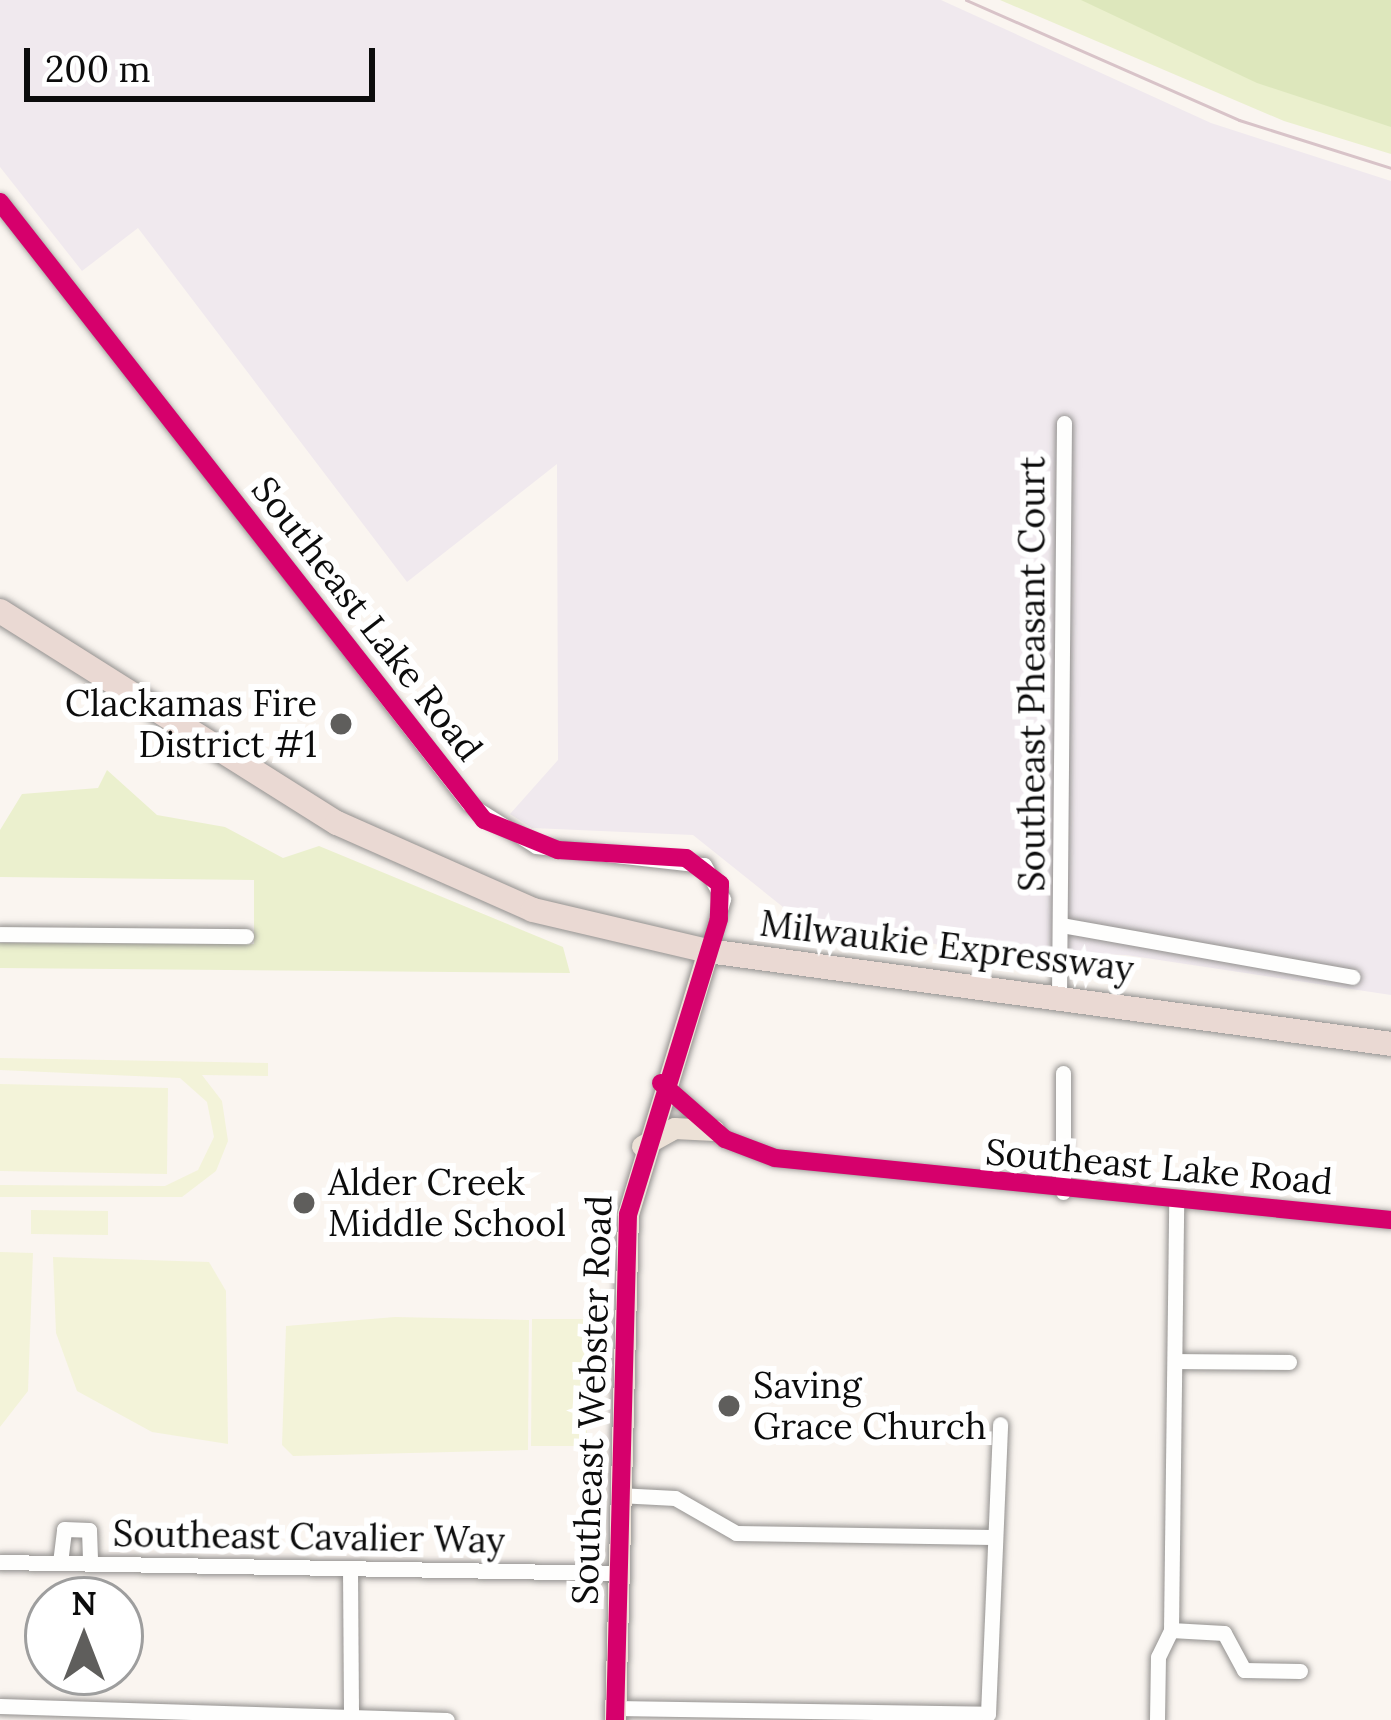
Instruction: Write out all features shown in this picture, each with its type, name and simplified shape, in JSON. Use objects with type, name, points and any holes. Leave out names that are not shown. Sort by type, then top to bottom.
[{"type":"highway","name":"Milwaukie Expressway","points":[[0,611],[221,756],[428,870],[573,922],[709,951],[1391,1044]]},
{"type":"main road","name":"Southeast Webster Road","points":[[615,1714],[623,1268],[642,1146],[709,951]]},
{"type":"main road","points":[[642,1146],[674,1128],[714,1130]]},
{"type":"street","name":"Southeast Lake Road","points":[[0,202],[469,804],[536,846],[704,865],[723,899],[709,951]]},
{"type":"street","name":"Southeast Pheasant Court","points":[[1059,996],[1064,423]]},
{"type":"street","points":[[1061,925],[1352,977]]},
{"type":"street","points":[[0,934],[245,936]]},
{"type":"street","points":[[1063,1073],[1063,1192]]},
{"type":"street","name":"Southeast Lake Road","points":[[661,1083],[714,1130],[788,1160],[1176,1204],[1391,1220]]},
{"type":"street","points":[[1157,1720],[1157,1657],[1171,1630],[1176,1204]]},
{"type":"street","points":[[1176,1361],[1289,1363]]},
{"type":"street","points":[[615,1714],[988,1714],[1000,1424]]},
{"type":"street","points":[[618,1496],[675,1498],[736,1533],[992,1537]]},
{"type":"street","points":[[60,1563],[64,1529],[88,1531],[90,1564]]},
{"type":"street","name":"Southeast Cavalier Way","points":[[0,1562],[617,1573]]},
{"type":"street","points":[[350,1568],[351,1712]]},
{"type":"street","points":[[1171,1630],[1224,1633],[1244,1670],[1300,1671]]},
{"type":"street","points":[[0,1706],[443,1717]]},
{"type":"shaded area","points":[[0,0],[941,0],[1211,123],[1391,181],[1391,995],[1126,955],[969,951],[793,915],[693,835],[532,828],[510,814],[558,760],[557,464],[407,582],[138,228],[82,271],[0,167]]},
{"type":"green space","points":[[1000,0],[1391,0],[1391,154],[1284,121]]},
{"type":"green space","points":[[1081,0],[1391,0],[1391,127],[1257,83]]},
{"type":"green space","points":[[107,770],[157,815],[225,827],[283,858],[319,846],[563,947],[570,973],[0,968],[0,943],[254,944],[254,880],[0,877],[0,830],[22,794],[98,788]]},
{"type":"green space","points":[[0,1058],[268,1063],[268,1076],[202,1075],[222,1101],[228,1141],[216,1171],[182,1197],[0,1197],[0,1185],[165,1186],[198,1170],[214,1137],[207,1102],[180,1078],[0,1070]]},
{"type":"green space","points":[[0,1084],[168,1088],[167,1174],[0,1171]]},
{"type":"green space","points":[[31,1210],[108,1211],[108,1235],[31,1234]]},
{"type":"green space","points":[[0,1252],[33,1253],[28,1391],[0,1427]]},
{"type":"green space","points":[[53,1257],[209,1262],[226,1291],[228,1444],[152,1432],[77,1391],[56,1333]]},
{"type":"green space","points":[[395,1317],[529,1320],[528,1450],[293,1456],[282,1445],[286,1326]]},
{"type":"green space","points":[[532,1319],[587,1319],[587,1446],[531,1446]]},
{"type":"railway","points":[[966,0],[1239,120],[1391,168]]},
{"type":"cycle path","points":[[0,202],[484,820],[558,850],[686,858],[720,884],[719,919],[628,1214],[615,1720]]},
{"type":"cycle path","points":[[661,1083],[725,1139],[775,1158],[1391,1220]]},
{"type":"place","name":"Clackamas Fire District #1","points":[[341,724]]},
{"type":"place","name":"Alder Creek Middle School","points":[[304,1203]]},
{"type":"place","name":"Saving Grace Church","points":[[729,1406]]}]
